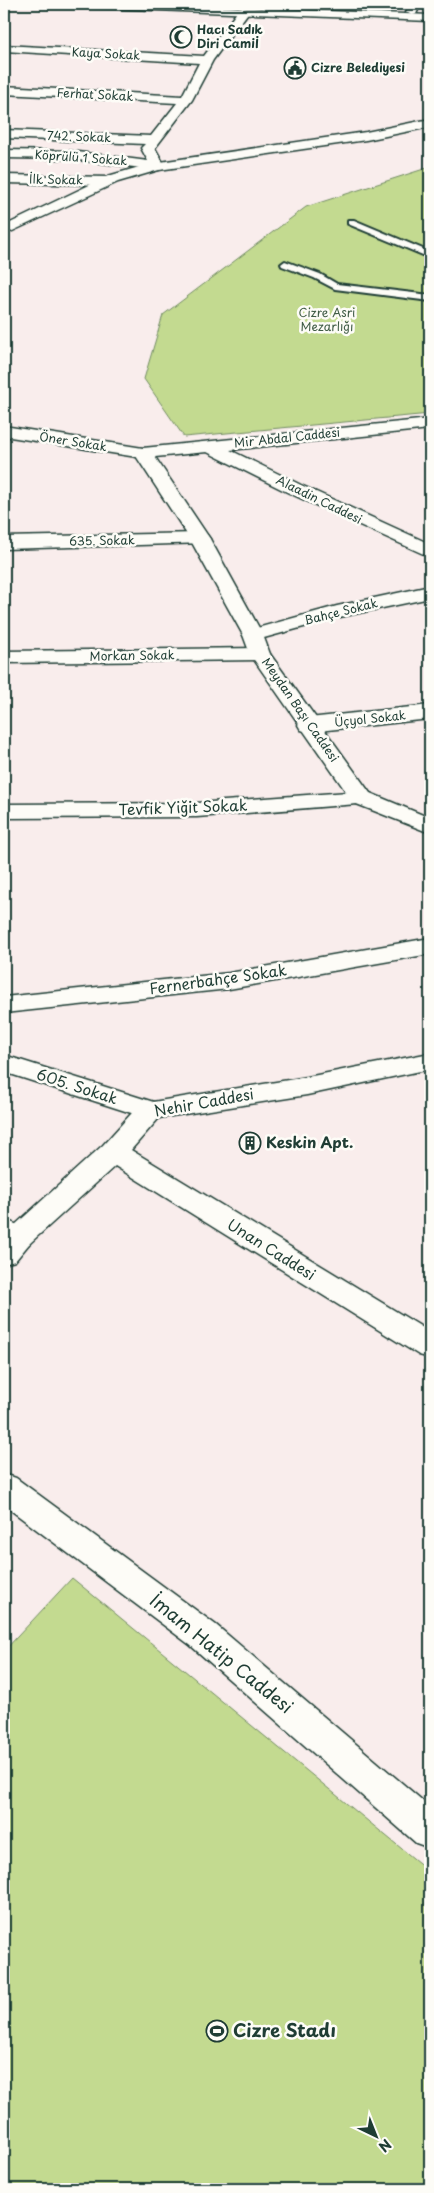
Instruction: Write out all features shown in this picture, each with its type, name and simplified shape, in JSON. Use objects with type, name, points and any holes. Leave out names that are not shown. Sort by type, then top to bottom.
[{"type":"street","points":[[79,4],[430,18]]},
{"type":"street","points":[[217,4],[414,8],[430,12]]},
{"type":"street","points":[[158,166],[148,148],[186,100],[207,60],[244,10]]},
{"type":"street","name":"Kaya Sokak","points":[[4,48],[207,60]]},
{"type":"street","name":"Ferhat Sokak","points":[[4,90],[186,100]]},
{"type":"street","points":[[4,230],[108,182],[158,166],[366,136],[430,123]]},
{"type":"street","points":[[158,166],[202,166],[245,161],[430,130]]},
{"type":"street","name":"742. Sokak","points":[[4,134],[154,140]]},
{"type":"street","name":"Köprülü 1 Sokak","points":[[4,154],[70,155],[158,166]]},
{"type":"street","name":"İlk Sokak","points":[[4,180],[108,182]]},
{"type":"street","points":[[44,198],[73,198]]},
{"type":"street","name":"Mir Abdal Caddesi","points":[[143,452],[430,424]]},
{"type":"street","name":"Öner Sokak","points":[[4,431],[143,452]]},
{"type":"street","name":"Alaadin Caddesi","points":[[209,446],[304,493],[430,551]]},
{"type":"street","name":"Meydan Başı Caddesi","points":[[143,452],[200,539],[257,644],[310,725],[362,798]]},
{"type":"street","name":"635. Sokak","points":[[4,543],[200,539]]},
{"type":"street","name":"Bahçe Sokak","points":[[257,644],[337,612],[430,592]]},
{"type":"street","name":"Morkan Sokak","points":[[4,658],[257,644]]},
{"type":"street","name":"Üçyol Sokak","points":[[310,725],[430,712]]},
{"type":"street","points":[[362,798],[430,826]]},
{"type":"street","name":"Tevfik Yiğit Sokak","points":[[4,811],[197,810],[362,798]]},
{"type":"street","name":"Fernerbahçe Sokak","points":[[4,1005],[229,980],[430,946]]},
{"type":"street","name":"Nehir Caddesi","points":[[9,1240],[113,1152],[150,1110],[307,1086],[430,1062]]},
{"type":"street","name":"605. Sokak","points":[[4,1063],[150,1110]]},
{"type":"street","name":"Unan Caddesi","points":[[113,1152],[430,1348]]},
{"type":"street","name":"İmam Hatip Caddesi","points":[[4,1488],[203,1635],[430,1831]]},
{"type":"lane","points":[[351,222],[430,255]]},
{"type":"lane","points":[[285,264],[318,276],[335,286],[430,298]]},
{"type":"green space","name":"Cizre Asri Mezarlığı","points":[[430,167],[430,414],[184,437],[144,379],[163,315],[306,207]]},
{"type":"green space","name":"Cizre Stadı","points":[[72,1578],[430,1872],[430,2189],[4,2189],[4,1651]]},
{"type":"place","name":"Hacı Sadık Diri Camiİ","points":[[181,37]]},
{"type":"place","name":"Cizre Belediyesi","points":[[295,68]]},
{"type":"place","name":"Keskin Apt.","points":[[250,1143]]},
{"type":"place","name":"Cizre Stadı","points":[[217,2031]]}]
